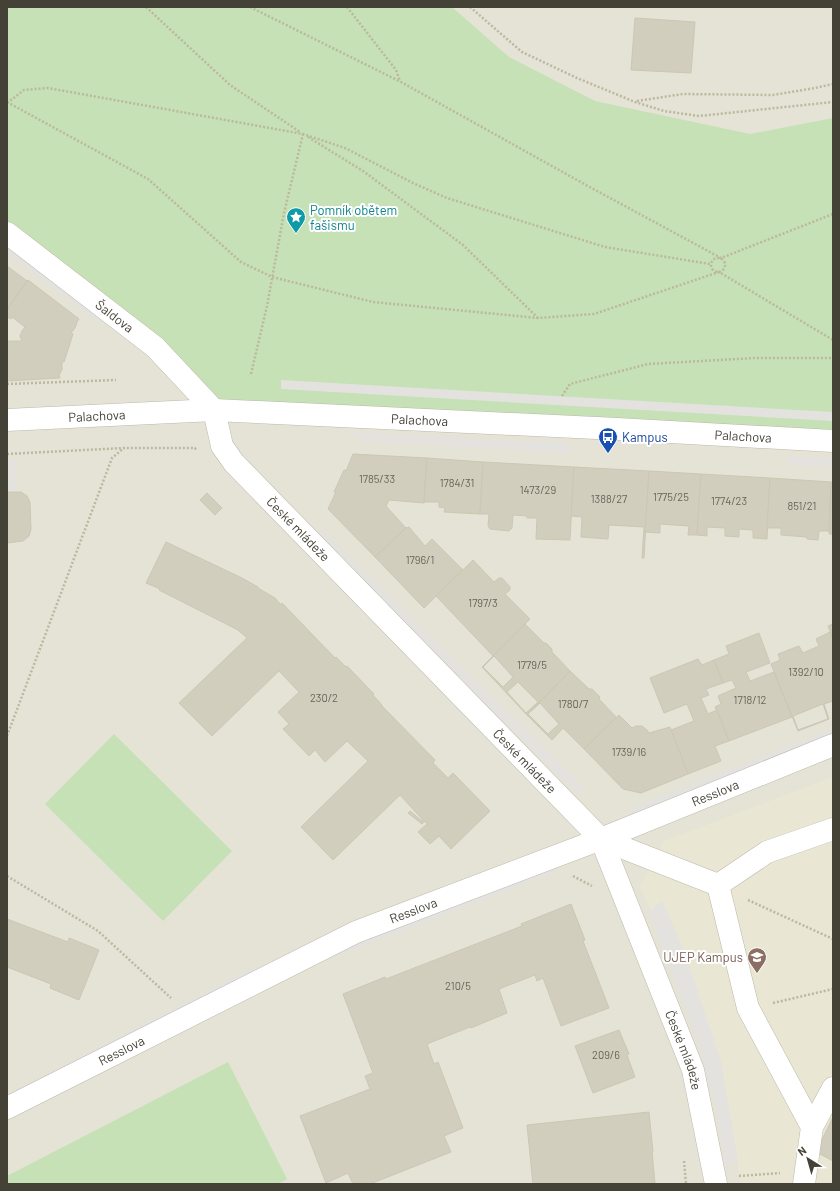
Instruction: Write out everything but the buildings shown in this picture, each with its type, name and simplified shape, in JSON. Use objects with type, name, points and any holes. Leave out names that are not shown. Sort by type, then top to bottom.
[{"type":"street","name":"Šaldova","points":[[7,233],[155,347],[214,410]]},
{"type":"street","name":"Palachova","points":[[7,420],[214,410],[833,441]]},
{"type":"street","name":"České mládeže","points":[[214,410],[222,446],[234,463],[601,839],[693,1070],[716,1184]]},
{"type":"street","name":"Resslova","points":[[7,1108],[356,932],[601,839],[833,745]]},
{"type":"street","points":[[718,885],[768,852],[833,829]]},
{"type":"street","points":[[601,839],[718,885]]},
{"type":"street","points":[[718,885],[748,1008],[812,1127]]},
{"type":"street","points":[[804,1184],[812,1127],[833,1088]]},
{"type":"path","points":[[146,7],[230,85],[303,134],[363,171],[463,245],[538,318]]},
{"type":"path","points":[[250,7],[401,82],[720,258],[724,261],[725,266],[723,270],[594,314],[538,318],[373,302],[272,277],[241,262],[148,179],[7,103],[24,90],[48,88],[303,134],[345,148],[415,184],[454,200],[605,247],[710,264]]},
{"type":"path","points":[[347,7],[396,70],[401,82]]},
{"type":"path","points":[[470,7],[522,52],[577,78],[635,102],[664,111],[699,116],[833,102]]},
{"type":"path","points":[[635,102],[683,94],[773,95],[833,84]]},
{"type":"path","points":[[251,374],[267,306],[284,213],[303,134]]},
{"type":"path","points":[[710,264],[714,259],[833,214]]},
{"type":"path","points":[[710,264],[714,272],[719,272],[833,340]]},
{"type":"path","points":[[562,396],[570,384],[648,364],[755,358],[833,358]]},
{"type":"path","points":[[7,384],[116,380]]},
{"type":"path","points":[[7,736],[112,458],[124,448]]},
{"type":"path","points":[[7,454],[124,448],[195,448]]},
{"type":"path","points":[[572,875],[598,889]]},
{"type":"path","points":[[7,876],[98,931],[171,998]]},
{"type":"path","points":[[718,885],[833,939]]},
{"type":"path","points":[[748,1008],[833,989]]},
{"type":"path","points":[[683,1154],[686,1184]]},
{"type":"path","points":[[737,1176],[776,1172],[782,1173]]},
{"type":"shaded area","points":[[7,7],[833,7],[833,1184],[7,1184]]},
{"type":"shaded area","points":[[7,240],[102,313],[97,321],[7,253]]},
{"type":"shaded area","points":[[281,380],[833,412],[833,421],[281,389]]},
{"type":"shaded area","points":[[353,432],[569,444],[573,453],[359,441]]},
{"type":"shaded area","points":[[789,456],[833,459],[833,467],[788,465]]},
{"type":"shaded area","points":[[15,460],[16,492],[7,492],[7,461]]},
{"type":"shaded area","points":[[321,529],[585,788],[578,794],[314,538]]},
{"type":"shaded area","points":[[833,729],[833,752],[639,827],[631,808]]},
{"type":"shaded area","name":"UJEP Kampus","points":[[833,777],[833,1184],[741,1184],[721,1061],[640,887],[662,842]]},
{"type":"shaded area","points":[[560,859],[553,873],[296,972],[324,952]]},
{"type":"shaded area","points":[[662,900],[685,953],[721,1061],[738,1162],[725,1166],[716,1107],[697,1038],[649,913]]},
{"type":"shaded area","points":[[254,967],[274,968],[7,1106],[7,1095]]},
{"type":"green space","points":[[7,7],[452,7],[509,57],[595,101],[750,134],[833,118],[833,441],[214,410],[7,233]]},
{"type":"green space","points":[[114,734],[232,851],[163,921],[45,804]]},
{"type":"green space","points":[[228,1062],[287,1179],[278,1184],[7,1184],[7,1176]]},
{"type":"place","name":"Pomník obětem fašismu","points":[[296,234]]},
{"type":"place","name":"Kampus","points":[[608,454]]},
{"type":"place","name":"UJEP Kampus","points":[[757,974]]}]
